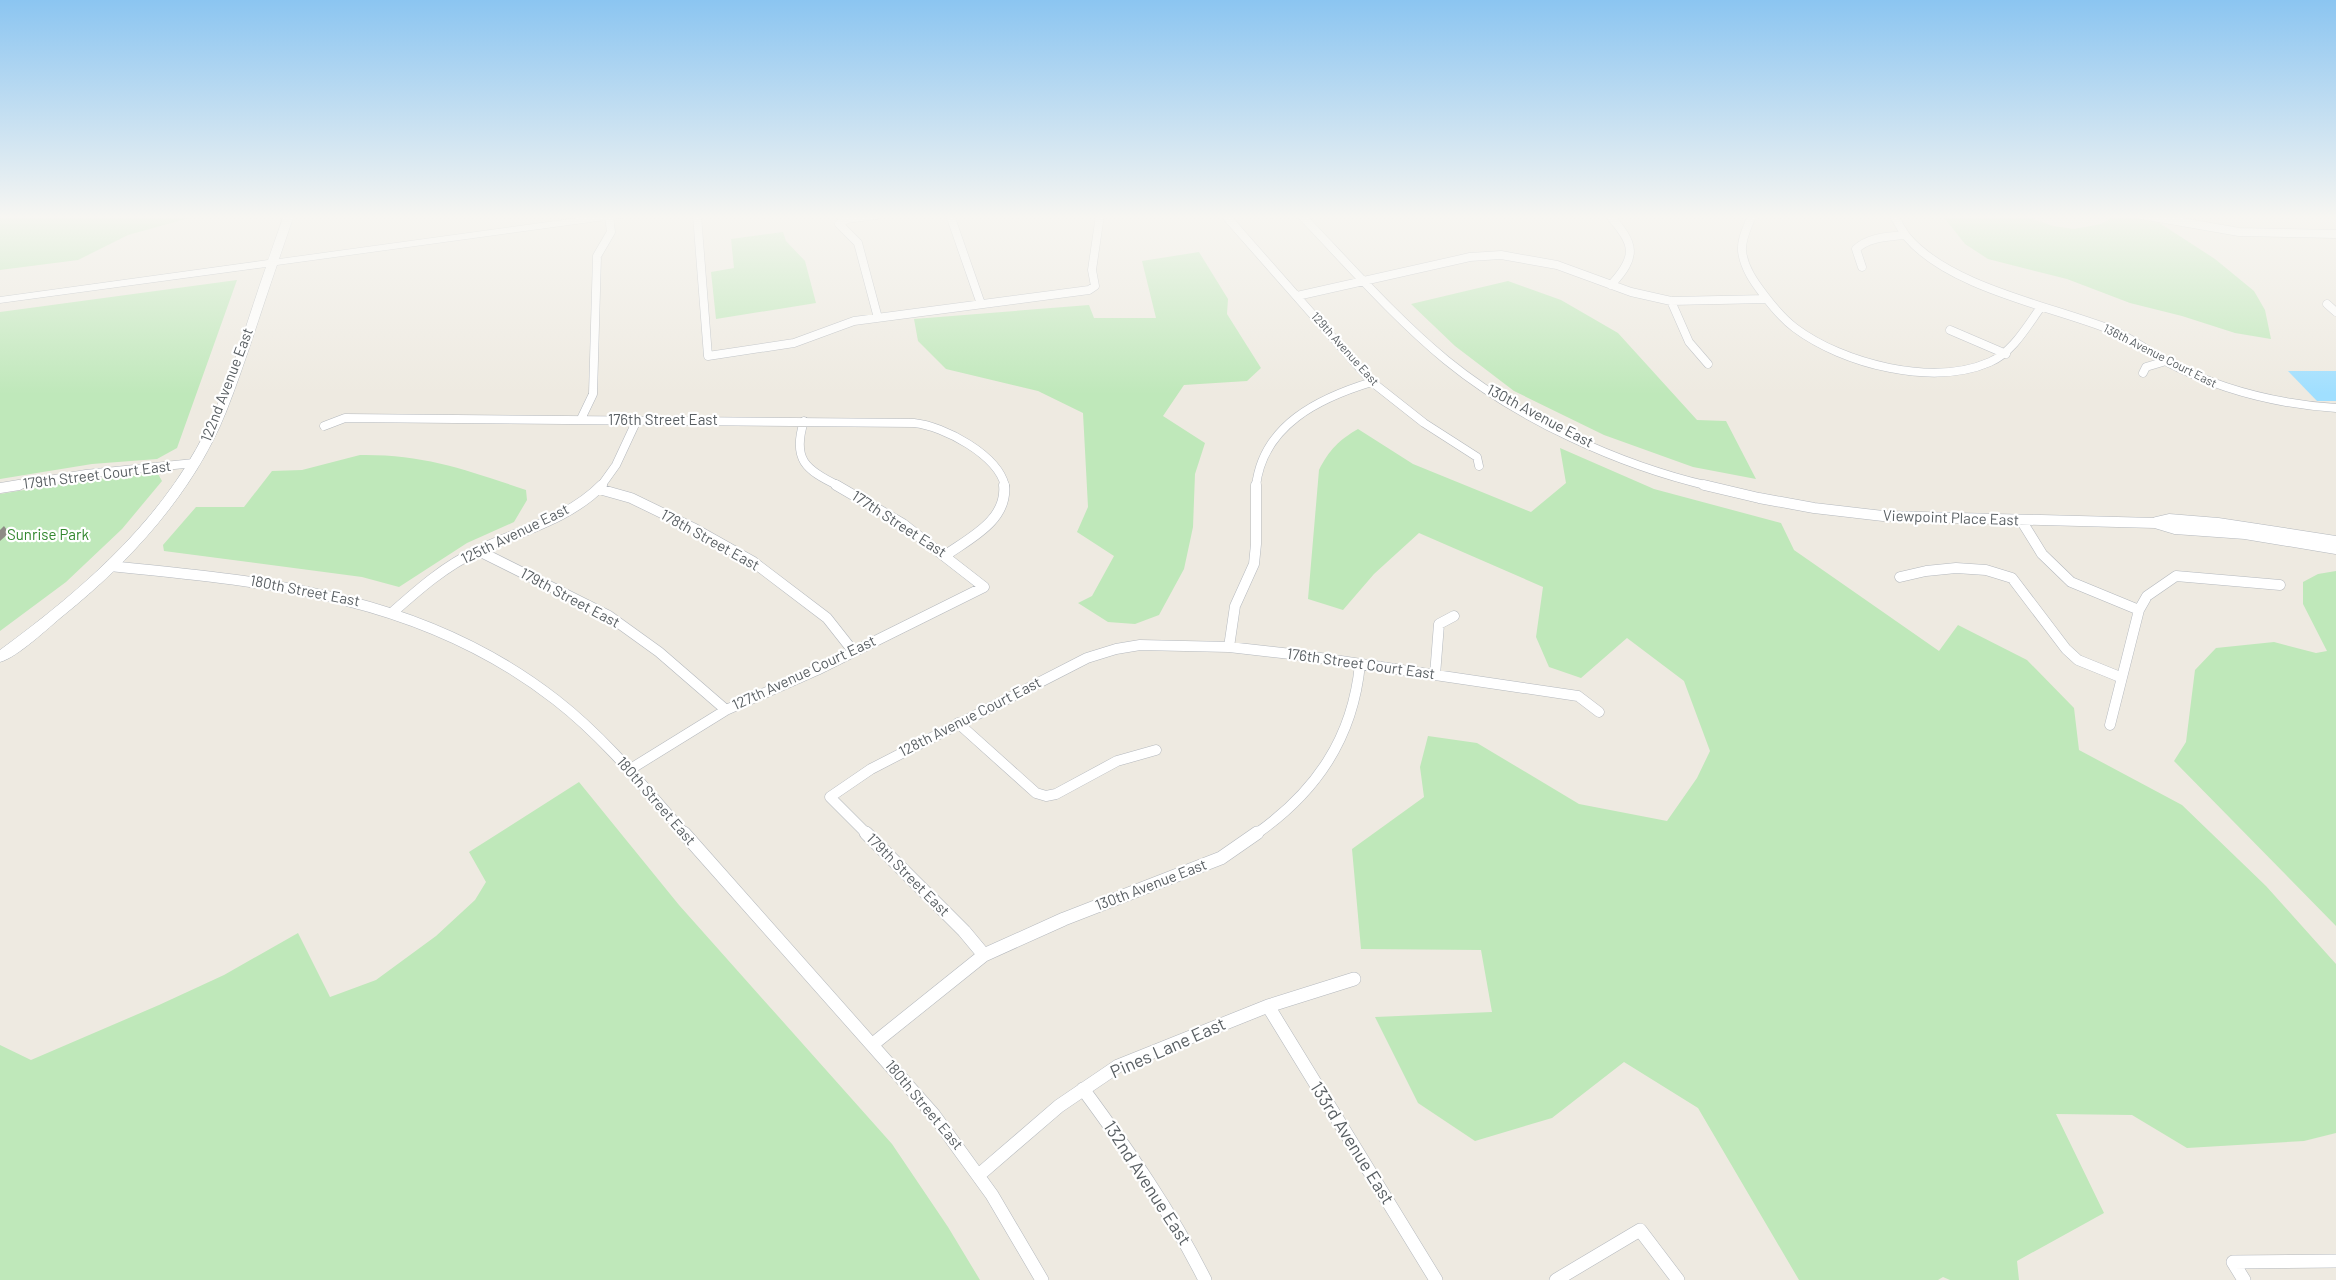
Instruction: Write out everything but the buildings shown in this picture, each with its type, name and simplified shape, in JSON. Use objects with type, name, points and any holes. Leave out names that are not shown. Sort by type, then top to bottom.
[{"type":"main road","points":[[0,300],[191,275]]},
{"type":"street","name":"122nd Avenue East","points":[[0,657],[69,603],[110,566],[153,520],[194,463],[220,413],[268,275]]},
{"type":"street","points":[[581,419],[593,394],[596,275]]},
{"type":"street","points":[[702,275],[708,356],[794,342],[843,324],[1089,290],[1095,286],[1093,275]]},
{"type":"street","points":[[866,275],[878,318]]},
{"type":"street","points":[[971,275],[981,304]]},
{"type":"street","name":"129th Avenue East","points":[[1278,275],[1372,382],[1424,423],[1477,457],[1479,466]]},
{"type":"street","name":"130th Avenue East","points":[[1358,275],[1419,335],[1452,364],[1500,399],[1566,433],[1624,458],[1694,482],[1750,496]]},
{"type":"street","points":[[1297,296],[1392,275]]},
{"type":"street","points":[[1582,275],[1631,292],[1671,301],[1767,299]]},
{"type":"street","points":[[1611,285],[1620,275]]},
{"type":"street","points":[[1749,275],[1780,315],[1796,329],[1835,351],[1856,360],[1883,367],[1924,371],[1950,371],[1989,363],[2006,354],[2041,307]]},
{"type":"street","name":"136th Avenue Court East","points":[[1961,275],[1984,286],[2041,307],[2111,330],[2133,340],[2166,361],[2220,386],[2278,403],[2336,408]]},
{"type":"street","points":[[1671,301],[1689,342],[1708,364]]},
{"type":"street","points":[[2336,304],[2327,304],[2336,312]]},
{"type":"street","points":[[1950,330],[2006,354]]},
{"type":"street","points":[[2143,373],[2146,367],[2166,361]]},
{"type":"street","points":[[1229,647],[1235,607],[1254,566],[1256,482],[1266,450],[1286,425],[1298,415],[1349,389],[1372,382]]},
{"type":"street","name":"176th Street East","points":[[324,426],[345,418],[901,422],[929,426],[977,450],[994,462],[1004,478],[1005,492],[998,513],[978,533],[946,554]]},
{"type":"street","name":"125th Avenue East","points":[[393,612],[432,578],[459,560],[563,513],[599,489],[614,468],[637,420]]},
{"type":"street","name":"177th Street East","points":[[804,421],[798,442],[801,458],[809,469],[877,507],[946,554],[984,587]]},
{"type":"street","name":"179th Street Court East","points":[[0,488],[86,474],[194,463]]},
{"type":"street","name":"178th Street East","points":[[599,489],[631,498],[695,529],[752,561],[827,618],[853,650]]},
{"type":"street","name":"Viewpoint Place East","points":[[1750,496],[1835,511],[1872,515],[2155,523],[2174,529],[2245,534],[2336,549]]},
{"type":"street","name":"Viewpoint Place East","points":[[2155,523],[2169,519],[2218,523],[2336,541]]},
{"type":"street","points":[[2021,520],[2042,554],[2071,582],[2139,610]]},
{"type":"street","name":"179th Street East","points":[[478,551],[609,616],[659,652],[726,710]]},
{"type":"street","name":"180th Street East","points":[[110,566],[264,582],[353,599],[453,635],[490,654],[547,691],[585,723],[630,770],[934,1115],[980,1174],[1024,1245],[1042,1280]]},
{"type":"street","points":[[1900,577],[1920,571],[1982,569],[2000,572],[2012,578],[2066,649],[2078,660],[2120,677]]},
{"type":"street","points":[[2110,725],[2120,677],[2139,610],[2147,596],[2176,576],[2280,585]]},
{"type":"street","name":"127th Avenue Court East","points":[[630,770],[726,710],[817,670],[853,650],[984,587]]},
{"type":"street","points":[[1435,675],[1439,624],[1454,616]]},
{"type":"street","name":"176th Street Court East","points":[[1116,649],[1140,644],[1166,644],[1229,647],[1300,655],[1578,696],[1599,712]]},
{"type":"street","name":"128th Avenue Court East","points":[[830,797],[871,769],[958,723],[1086,658],[1116,649]]},
{"type":"street","name":"130th Avenue East","points":[[873,1044],[984,955],[1064,919],[1221,858],[1281,816],[1319,776],[1348,724],[1358,686],[1360,664]]},
{"type":"street","points":[[958,723],[1036,793],[1046,796],[1056,794],[1124,757],[1141,751],[1156,750]]},
{"type":"street","name":"179th Street East","points":[[830,797],[964,932],[984,955]]},
{"type":"street","name":"Pines Lane East","points":[[980,1174],[1001,1158],[1059,1106],[1118,1066],[1268,1006],[1354,979]]},
{"type":"street","name":"133rd Avenue East","points":[[1268,1006],[1436,1280]]},
{"type":"street","name":"132nd Avenue East","points":[[1084,1089],[1123,1145],[1192,1252],[1205,1280]]},
{"type":"street","points":[[1556,1280],[1640,1230],[1678,1280]]},
{"type":"street","points":[[2244,1280],[2233,1262],[2336,1261]]},
{"type":"green space","points":[[711,275],[809,275],[816,303],[716,319]]},
{"type":"green space","points":[[1145,275],[1213,275],[1228,299],[1227,314],[1261,368],[1247,381],[1184,385],[1163,416],[1205,443],[1195,474],[1193,527],[1184,569],[1159,615],[1135,624],[1108,622],[1078,603],[1092,596],[1114,556],[1077,532],[1088,507],[1083,413],[1038,391],[946,369],[918,341],[914,319],[1089,305],[1094,318],[1156,318]]},
{"type":"green space","points":[[2050,275],[2234,275],[2254,291],[2265,310],[2271,339],[2235,333],[2182,316],[2130,303],[2067,279]]},
{"type":"green space","points":[[237,280],[177,448],[157,459],[92,464],[0,479],[0,312]]},
{"type":"green space","points":[[1508,281],[1561,300],[1618,333],[1697,420],[1726,421],[1756,479],[1693,467],[1604,435],[1514,391],[1455,346],[1411,304]]},
{"type":"green space","points":[[1358,429],[1413,464],[1531,512],[1566,483],[1560,448],[1654,489],[1781,523],[1794,550],[1939,651],[1958,625],[2027,660],[2074,708],[2079,750],[2182,805],[2266,886],[2336,964],[2336,1133],[2304,1141],[2187,1148],[2132,1115],[2056,1114],[2104,1213],[2017,1261],[2019,1280],[1950,1280],[1943,1277],[1938,1280],[1799,1280],[1698,1108],[1624,1062],[1552,1118],[1475,1141],[1418,1103],[1375,1017],[1492,1012],[1481,950],[1361,949],[1352,849],[1424,797],[1420,767],[1428,736],[1477,743],[1579,804],[1667,821],[1697,778],[1710,751],[1684,681],[1627,638],[1581,678],[1549,667],[1536,637],[1543,587],[1419,533],[1374,574],[1343,610],[1308,599],[1319,470],[1335,446]]},
{"type":"green space","points":[[360,455],[383,455],[425,460],[464,470],[526,490],[527,500],[514,522],[467,543],[399,587],[362,577],[164,551],[163,545],[196,507],[244,507],[272,471],[302,470]]},
{"type":"green space","name":"Sunrise Park","points":[[158,474],[162,481],[122,529],[66,582],[0,631],[0,494],[85,480]]},
{"type":"green space","points":[[2336,571],[2336,926],[2174,761],[2186,742],[2195,670],[2216,648],[2274,642],[2316,653],[2327,651],[2303,604],[2303,582],[2318,574]]},
{"type":"green space","points":[[579,782],[679,905],[892,1144],[948,1227],[980,1280],[0,1280],[0,1045],[31,1060],[224,975],[298,933],[330,997],[376,980],[436,936],[475,900],[486,882],[469,852]]},
{"type":"water","points":[[2288,371],[2336,371],[2336,401],[2317,401]]}]
